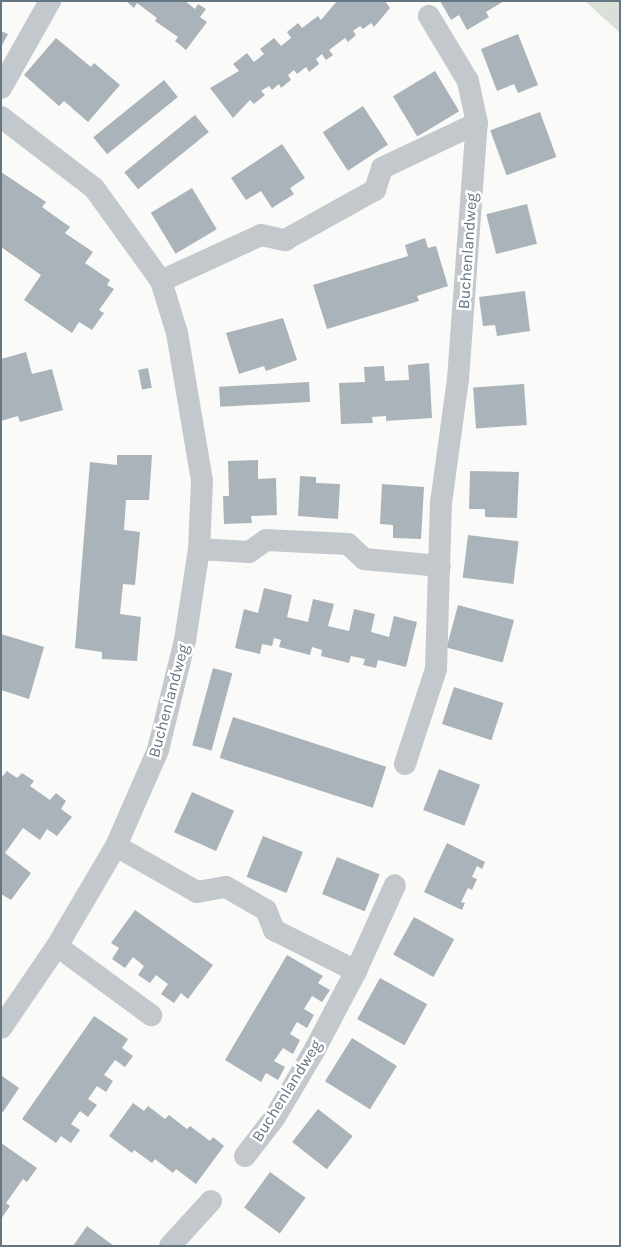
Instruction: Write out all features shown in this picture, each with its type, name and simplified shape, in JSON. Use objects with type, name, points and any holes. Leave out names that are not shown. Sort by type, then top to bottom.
[{"type":"street","points":[[1,88],[50,1]]},
{"type":"street","name":"Buchenlandweg","points":[[429,16],[468,81],[477,123],[458,379],[441,503],[440,566]]},
{"type":"street","name":"Buchenlandweg","points":[[1,117],[94,188],[161,280],[177,332],[199,448],[202,481],[199,549],[185,640],[158,750],[116,846],[57,946],[2,1026]]},
{"type":"street","points":[[161,280],[261,235],[285,240],[374,190],[382,168],[477,123]]},
{"type":"street","points":[[199,549],[249,552],[266,540],[348,544],[364,559],[440,566],[436,670],[405,764]]},
{"type":"street","points":[[116,846],[197,892],[226,887],[266,910],[274,930],[356,971]]},
{"type":"street","name":"Buchenlandweg","points":[[245,1156],[274,1116],[356,971],[395,885]]},
{"type":"street","points":[[57,946],[151,1015]]},
{"type":"street","points":[[170,1246],[211,1201]]},
{"type":"shaded area","points":[[585,1],[620,1],[620,33]]},
{"type":"building","points":[[126,1],[185,1],[195,9],[198,4],[206,9],[200,17],[207,22],[186,50],[175,41],[178,37],[155,21],[157,18],[137,3],[134,8]]},
{"type":"building","points":[[337,1],[385,1],[390,8],[374,27],[371,23],[363,29],[360,26],[353,31],[356,35],[348,42],[345,38],[329,50],[333,55],[326,60],[322,54],[316,59],[319,64],[309,72],[306,67],[297,74],[294,70],[288,75],[291,80],[281,88],[279,84],[272,90],[269,86],[261,91],[265,95],[254,104],[250,100],[233,118],[210,88],[239,71],[233,64],[247,53],[254,62],[264,54],[260,49],[274,38],[281,46],[291,38],[287,32],[298,23],[302,28],[318,16],[321,20]]},
{"type":"building","points":[[440,1],[504,1],[486,12],[489,17],[467,30],[459,15],[451,20]]},
{"type":"building","points":[[1,31],[8,34],[1,47]]},
{"type":"building","points":[[518,34],[538,85],[518,93],[514,84],[497,91],[481,49]]},
{"type":"building","points":[[56,38],[91,67],[94,63],[120,85],[88,122],[64,101],[59,106],[24,75]]},
{"type":"building","points":[[435,71],[459,111],[417,137],[393,96]]},
{"type":"building","points":[[164,80],[178,97],[107,154],[93,137]]},
{"type":"building","points":[[363,106],[388,145],[348,171],[323,132]]},
{"type":"building","points":[[540,112],[556,157],[507,175],[490,130]]},
{"type":"building","points":[[195,115],[209,132],[138,189],[124,172]]},
{"type":"building","points":[[282,144],[305,178],[290,188],[294,194],[272,208],[261,191],[246,200],[231,178]]},
{"type":"building","points":[[1,172],[46,202],[42,207],[70,227],[65,233],[93,252],[85,263],[110,280],[107,285],[114,289],[99,310],[104,313],[92,330],[79,322],[72,333],[24,300],[41,275],[1,247]]},
{"type":"building","points":[[192,188],[217,229],[176,254],[151,213]]},
{"type":"building","points":[[527,204],[537,244],[496,254],[486,214]]},
{"type":"building","points":[[425,238],[428,248],[436,246],[448,286],[417,296],[419,301],[327,329],[313,285],[408,256],[405,245]]},
{"type":"building","points":[[525,291],[530,331],[497,336],[495,325],[483,326],[479,297]]},
{"type":"building","points":[[283,318],[297,360],[266,371],[264,366],[239,374],[226,333]]},
{"type":"building","points":[[26,352],[32,374],[52,369],[63,410],[20,422],[18,416],[1,421],[1,359]]},
{"type":"building","points":[[429,363],[432,418],[386,421],[386,416],[372,417],[373,423],[341,424],[339,383],[365,382],[364,367],[384,366],[385,381],[409,380],[408,365]]},
{"type":"building","points":[[148,368],[152,388],[142,390],[138,370]]},
{"type":"building","points":[[309,382],[310,402],[220,407],[219,387]]},
{"type":"building","points":[[524,384],[527,425],[476,428],[473,388]]},
{"type":"building","points":[[117,455],[152,455],[149,500],[126,500],[124,530],[140,532],[135,585],[123,584],[120,614],[141,617],[137,661],[102,659],[102,652],[75,648],[90,462],[117,465]]},
{"type":"building","points":[[258,460],[258,479],[276,478],[277,515],[251,516],[252,523],[224,524],[223,496],[229,496],[228,461]]},
{"type":"building","points":[[470,471],[519,472],[517,518],[485,517],[485,509],[469,509]]},
{"type":"building","points":[[300,476],[316,477],[316,483],[340,484],[338,519],[298,516]]},
{"type":"building","points":[[382,484],[424,487],[421,539],[393,538],[393,525],[380,524]]},
{"type":"building","points":[[468,535],[519,541],[513,584],[463,578]]},
{"type":"building","points":[[264,588],[292,595],[287,617],[308,622],[313,599],[334,604],[328,626],[349,631],[354,609],[375,614],[371,632],[389,637],[394,616],[417,622],[406,667],[378,660],[376,668],[363,665],[365,659],[351,656],[349,663],[321,656],[322,650],[312,647],[310,655],[279,647],[281,640],[274,638],[272,646],[262,644],[260,654],[235,648],[244,609],[258,613]]},
{"type":"building","points":[[458,605],[514,620],[503,663],[447,648]]},
{"type":"building","points":[[1,634],[44,647],[29,699],[1,690]]},
{"type":"building","points":[[213,668],[232,673],[212,750],[192,745]]},
{"type":"building","points":[[454,687],[503,703],[491,740],[442,724]]},
{"type":"building","points":[[233,717],[386,767],[373,808],[220,758]]},
{"type":"building","points":[[439,769],[480,785],[464,826],[423,810]]},
{"type":"building","points":[[7,771],[17,778],[22,773],[34,781],[30,786],[50,800],[56,793],[66,801],[61,809],[72,817],[57,836],[47,829],[40,840],[23,828],[5,853],[31,873],[11,900],[1,894],[1,778]]},
{"type":"building","points":[[192,792],[234,811],[216,851],[174,832]]},
{"type":"building","points":[[263,836],[303,852],[286,893],[247,877]]},
{"type":"building","points":[[447,843],[485,862],[482,869],[477,866],[472,877],[477,879],[472,890],[468,888],[461,902],[465,903],[462,910],[424,892]]},
{"type":"building","points":[[337,857],[380,874],[365,911],[322,894]]},
{"type":"building","points":[[135,910],[213,965],[188,999],[181,993],[174,1003],[161,994],[168,984],[156,975],[150,983],[138,975],[144,966],[133,957],[125,968],[112,959],[119,948],[111,943]]},
{"type":"building","points":[[414,917],[454,939],[433,977],[393,955]]},
{"type":"building","points":[[287,955],[323,976],[318,983],[330,990],[322,1002],[312,996],[304,1009],[314,1015],[307,1028],[297,1022],[290,1034],[300,1040],[293,1054],[283,1048],[274,1061],[285,1067],[278,1080],[266,1073],[261,1082],[225,1060]]},
{"type":"building","points":[[380,978],[427,1004],[404,1045],[357,1019]]},
{"type":"building","points":[[94,1016],[128,1039],[122,1048],[133,1056],[125,1067],[115,1060],[104,1075],[113,1081],[106,1092],[97,1086],[88,1099],[97,1105],[88,1117],[80,1111],[71,1124],[80,1130],[71,1143],[61,1136],[56,1143],[22,1119]]},
{"type":"building","points":[[352,1038],[397,1066],[370,1109],[325,1081]]},
{"type":"building","points":[[2,1076],[19,1088],[3,1112],[1,1111]]},
{"type":"building","points":[[133,1103],[144,1111],[148,1106],[165,1119],[169,1115],[187,1129],[190,1126],[210,1141],[213,1137],[224,1146],[196,1184],[176,1169],[173,1173],[155,1159],[152,1163],[134,1150],[132,1153],[109,1136]]},
{"type":"building","points":[[318,1109],[353,1136],[327,1169],[292,1142]]},
{"type":"building","points":[[1,1143],[37,1168],[27,1182],[23,1179],[6,1203],[10,1206],[1,1219]]},
{"type":"building","points":[[270,1172],[306,1198],[280,1233],[244,1208]]},
{"type":"building","points":[[87,1226],[114,1246],[73,1246]]}]
